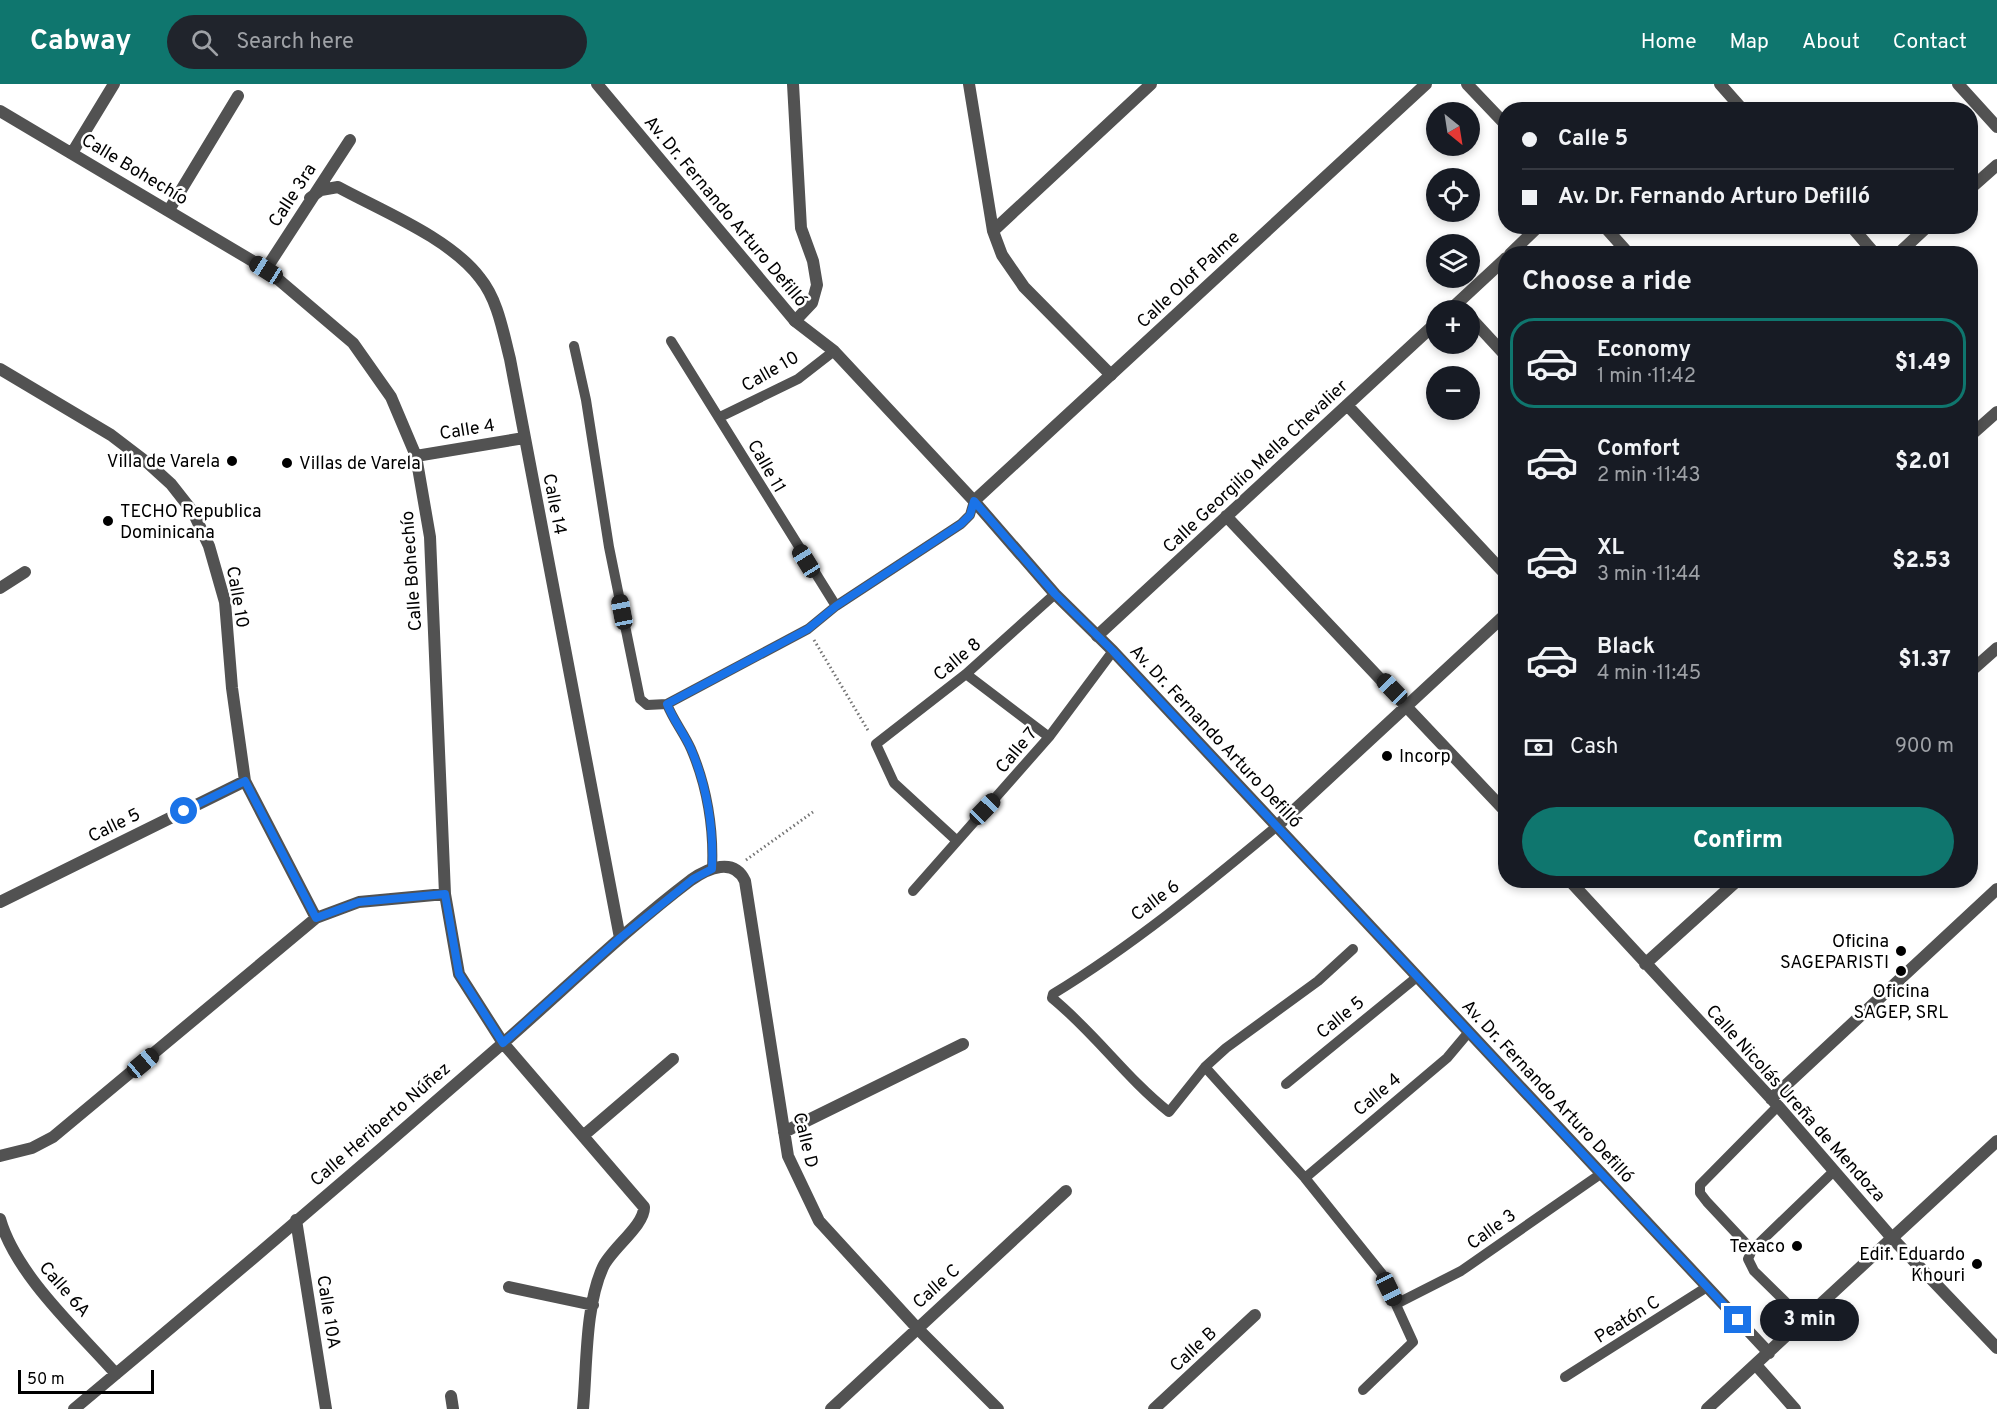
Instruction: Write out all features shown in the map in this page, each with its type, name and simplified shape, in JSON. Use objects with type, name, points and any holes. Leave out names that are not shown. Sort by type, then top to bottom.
[{"type":"street","points":[[72,153],[114,84]]},
{"type":"street","name":"Av. Dr. Fernando Arturo Defilló","points":[[597,84],[795,321],[834,351],[974,501],[1055,594],[1113,651],[1769,1353]]},
{"type":"street","points":[[793,84],[801,228],[813,261],[817,285],[812,303],[795,321]]},
{"type":"street","points":[[969,84],[993,231],[1002,255],[1024,287],[1111,375]]},
{"type":"street","points":[[993,231],[1151,84]]},
{"type":"street","name":"Calle Olof Palme","points":[[974,501],[1426,84]]},
{"type":"street","points":[[1467,84],[1498,116]]},
{"type":"street","points":[[1720,84],[1736,102]]},
{"type":"street","points":[[1958,84],[1974,102]]},
{"type":"street","points":[[169,210],[238,96]]},
{"type":"street","points":[[1978,106],[1997,127]]},
{"type":"street","name":"Calle Bohechío","points":[[0,111],[266,270],[353,343],[391,397],[416,456],[430,537],[445,894],[459,974],[503,1043],[637,1196],[644,1212],[641,1220],[605,1263],[593,1305]]},
{"type":"street","name":"Calle 3ra","points":[[266,270],[310,198],[350,140]]},
{"type":"street","points":[[1978,182],[1997,165]]},
{"type":"street","name":"Calle 14","points":[[310,198],[321,190],[338,187],[436,240],[480,278],[500,321],[510,359],[620,938]]},
{"type":"street","points":[[1518,246],[1531,234]]},
{"type":"street","points":[[1611,234],[1622,246]]},
{"type":"street","points":[[1858,234],[1868,246]]},
{"type":"street","points":[[1907,246],[1919,234]]},
{"type":"street","points":[[1465,300],[1498,266]]},
{"type":"street","points":[[1480,328],[1498,347]]},
{"type":"street","name":"Calle Georgilio Mella Chevalier","points":[[1097,636],[1426,332]]},
{"type":"street","name":"Calle 10","points":[[0,369],[111,435],[171,484],[194,512],[209,546],[225,602],[232,688],[245,781],[316,918]]},
{"type":"street","points":[[1347,405],[1498,566]]},
{"type":"street","points":[[1978,429],[1997,412]]},
{"type":"street","name":"Calle 4","points":[[416,456],[524,438]]},
{"type":"street","points":[[1226,516],[1409,706],[1498,803]]},
{"type":"street","points":[[0,588],[26,572]]},
{"type":"street","points":[[1276,826],[1409,706],[1498,622]]},
{"type":"street","points":[[1978,665],[1997,648]]},
{"type":"street","name":"Calle 5","points":[[0,902],[245,781]]},
{"type":"street","points":[[712,869],[726,866],[735,868]]},
{"type":"street","name":"Calle D","points":[[735,868],[745,880],[788,1156],[819,1221],[917,1328],[998,1409]]},
{"type":"street","name":"Calle Heriberto Núñez","points":[[74,1409],[503,1043],[620,938],[693,879],[712,869]]},
{"type":"street","name":"Calle Nicolás Ureña de Mendoza","points":[[1576,888],[1775,1102],[1892,1238],[1997,1348]]},
{"type":"street","points":[[1645,964],[1729,888]]},
{"type":"street","points":[[1775,1102],[1997,889]]},
{"type":"street","points":[[0,1156],[32,1148],[53,1137],[316,918],[359,902],[445,894]]},
{"type":"street","points":[[784,1132],[963,1044]]},
{"type":"street","points":[[583,1136],[673,1059]]},
{"type":"street","points":[[1707,1409],[1997,1141]]},
{"type":"street","name":"Calle C","points":[[831,1409],[1066,1191]]},
{"type":"street","name":"Calle 6A","points":[[0,1219],[6,1241],[21,1266],[116,1374]]},
{"type":"street","name":"Calle 10A","points":[[296,1220],[326,1409]]},
{"type":"street","points":[[509,1287],[593,1305],[583,1409]]},
{"type":"street","name":"Calle B","points":[[1154,1409],[1256,1315]]},
{"type":"street","points":[[1755,1365],[1795,1409]]},
{"type":"lane","name":"Calle 11","points":[[671,341],[836,606]]},
{"type":"lane","points":[[574,346],[586,400],[609,547],[640,699],[647,705],[667,704],[808,629],[836,606],[961,524],[970,515],[974,501]]},
{"type":"lane","name":"Calle 10","points":[[720,417],[798,379],[834,351]]},
{"type":"lane","name":"Calle 8","points":[[876,744],[966,674],[1055,594]]},
{"type":"lane","name":"Calle 7","points":[[913,891],[1049,737],[1113,651]]},
{"type":"lane","points":[[966,674],[1049,737]]},
{"type":"lane","points":[[667,704],[672,719],[690,747],[698,768],[713,842],[712,869]]},
{"type":"lane","points":[[876,744],[894,783],[956,840]]},
{"type":"lane","name":"Calle 6","points":[[1205,1067],[1169,1112],[1117,1064],[1081,1022],[1052,996],[1164,916],[1276,826]]},
{"type":"lane","points":[[1353,949],[1318,981],[1226,1048],[1205,1067],[1305,1178],[1382,1274],[1413,1342],[1363,1390]]},
{"type":"lane","name":"Calle 5","points":[[1286,1084],[1417,977]]},
{"type":"lane","name":"Calle 4","points":[[1305,1178],[1447,1058],[1468,1033]]},
{"type":"lane","points":[[1752,1250],[1707,1202],[1700,1193],[1700,1185],[1775,1102]]},
{"type":"lane","points":[[1804,1320],[1754,1271],[1748,1259],[1752,1250],[1834,1171]]},
{"type":"lane","name":"Calle 3","points":[[1396,1304],[1461,1271],[1602,1173]]},
{"type":"lane","name":"Peatón C","points":[[1565,1377],[1707,1287]]},
{"type":"path","points":[[808,629],[876,744]]},
{"type":"path","points":[[735,868],[813,812]]},
{"type":"place","name":"Villa de Varela","points":[[232,461]]},
{"type":"place","name":"Villas de Varela","points":[[287,463]]},
{"type":"place","name":"TECHO Republica Dominicana","points":[[108,521]]},
{"type":"place","name":"Incorp","points":[[1387,756]]},
{"type":"place","name":"Oficina SAGEPARISTI","points":[[1901,951]]},
{"type":"place","name":"Oficina SAGEP, SRL","points":[[1901,971]]},
{"type":"place","name":"Texaco","points":[[1797,1246]]},
{"type":"place","name":"Edif. Eduardo Khouri","points":[[1977,1264]]},
{"type":"route","points":[[184,811],[245,781],[316,918],[359,902],[445,894],[454,959],[459,974],[503,1043],[620,938],[693,879],[712,869],[713,842],[698,768],[690,747],[672,719],[667,704],[808,629],[836,606],[961,524],[970,515],[974,501],[1055,594],[1113,651],[1738,1320]]}]
